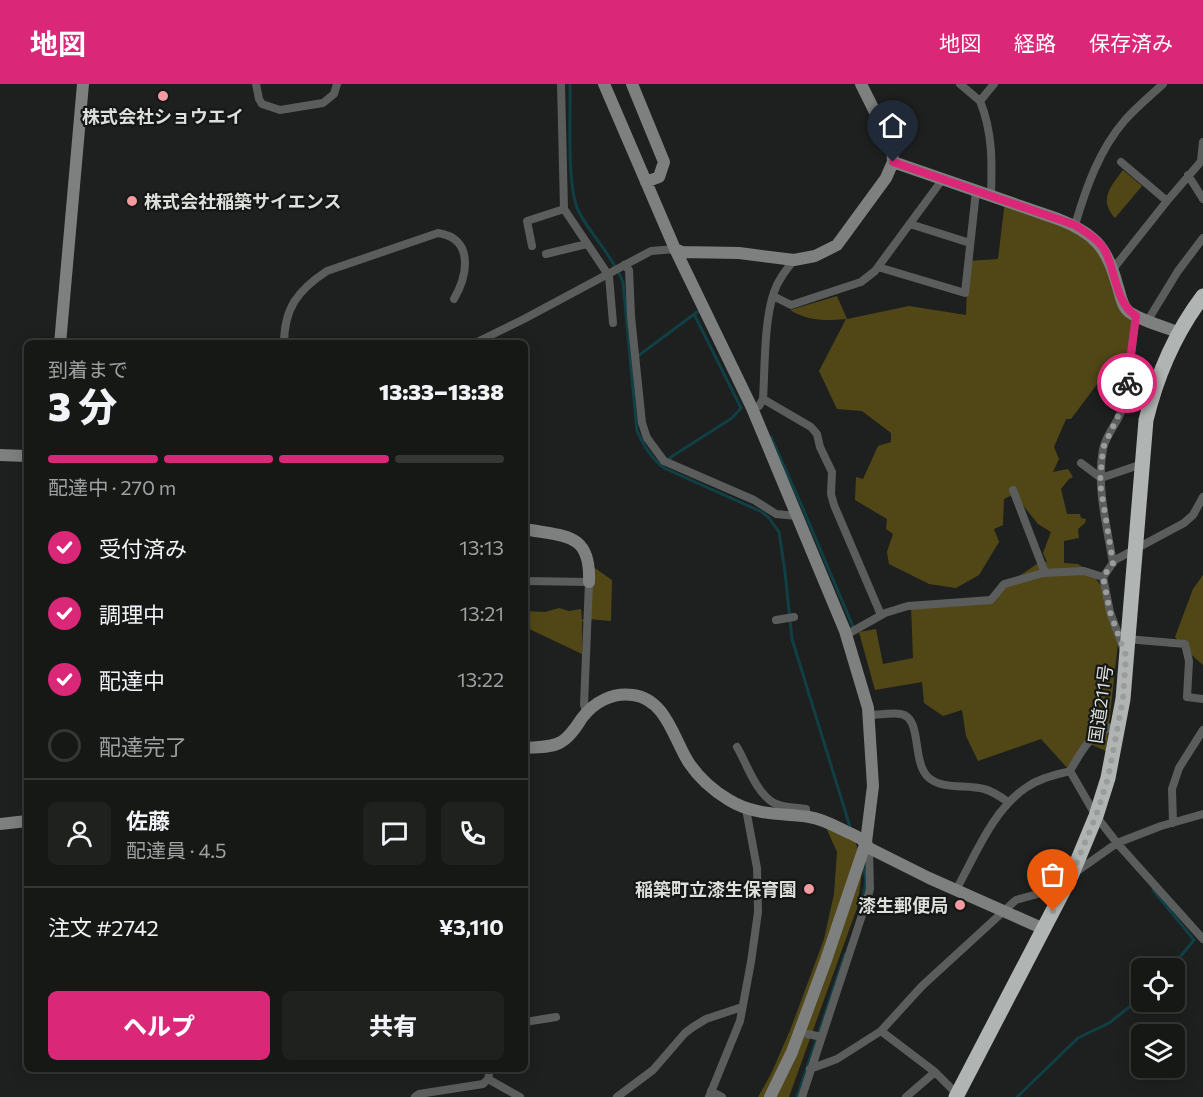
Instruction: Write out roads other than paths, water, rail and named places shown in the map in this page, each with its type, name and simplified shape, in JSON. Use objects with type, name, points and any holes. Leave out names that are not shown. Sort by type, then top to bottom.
[{"type":"highway","name":"国道211号","points":[[958,1096],[1072,874],[1096,816],[1108,778],[1123,699],[1146,420],[1154,389],[1178,333],[1203,296]]},
{"type":"street","points":[[60,340],[83,84]]},
{"type":"street","points":[[256,84],[262,104],[280,110],[323,103],[334,94],[337,84]]},
{"type":"street","points":[[561,84],[564,209],[609,276],[613,323]]},
{"type":"street","points":[[604,84],[675,249],[753,408],[846,636],[869,715],[873,786],[868,845],[870,889],[802,1097]]},
{"type":"street","points":[[632,84],[664,162],[663,171],[659,177],[646,182]]},
{"type":"street","points":[[481,340],[651,251],[675,249],[682,252],[740,253],[794,260],[815,256],[837,245],[885,178],[893,162],[892,146],[861,84]]},
{"type":"street","points":[[960,84],[980,101],[990,132],[991,196]]},
{"type":"street","points":[[980,101],[994,84]]},
{"type":"street","points":[[1075,225],[1087,184],[1111,138],[1125,120],[1162,84]]},
{"type":"street","points":[[1113,269],[1202,160],[1203,142]]},
{"type":"street","points":[[893,162],[1075,225],[1097,241],[1113,269],[1123,305],[1127,311],[1178,333]]},
{"type":"street","points":[[1121,162],[1167,201]]},
{"type":"street","points":[[1188,175],[1203,199]]},
{"type":"street","points":[[773,296],[791,305],[861,282],[878,267],[942,180]]},
{"type":"street","points":[[878,267],[965,293],[976,191]]},
{"type":"street","points":[[532,246],[527,221],[564,209]]},
{"type":"street","points":[[910,224],[970,243]]},
{"type":"street","points":[[284,340],[292,304],[311,282],[327,271],[438,232],[455,238],[461,245],[465,260],[460,289],[454,299]]},
{"type":"street","points":[[1148,320],[1178,271],[1203,238]]},
{"type":"street","points":[[546,254],[587,244]]},
{"type":"street","points":[[753,408],[759,406],[763,399],[769,309],[782,276],[794,260]]},
{"type":"street","points":[[624,265],[629,270],[631,316],[642,423],[647,438],[664,461],[754,500],[776,514],[797,516]]},
{"type":"street","points":[[1113,563],[1101,478],[1103,448],[1120,412],[1128,379],[1136,316]]},
{"type":"street","points":[[763,399],[811,427],[817,434],[819,447],[832,473],[831,494],[834,505],[881,615]]},
{"type":"street","points":[[0,455],[24,456]]},
{"type":"street","points":[[1081,463],[1101,478]]},
{"type":"street","points":[[1101,478],[1142,465]]},
{"type":"street","points":[[1013,490],[1045,573]]},
{"type":"street","points":[[1126,656],[1110,612],[1103,577],[1113,563],[1135,548],[1184,523],[1193,515],[1203,497]]},
{"type":"street","points":[[528,529],[566,538],[583,547],[588,555],[585,705],[587,713]]},
{"type":"street","points":[[846,636],[881,615],[908,606],[964,601],[983,602],[990,600],[1004,584],[1045,573],[1084,571],[1103,577]]},
{"type":"street","points":[[528,581],[589,582]]},
{"type":"street","points":[[776,620],[794,617]]},
{"type":"street","points":[[1128,639],[1185,644],[1189,661],[1187,697],[1203,699]]},
{"type":"street","points":[[528,747],[547,747],[560,743],[570,735],[596,704],[618,694],[633,695],[652,703],[668,722],[688,762],[698,775],[729,801],[765,814],[806,817],[831,823],[868,845],[956,890],[1044,929]]},
{"type":"street","points":[[869,715],[901,714],[909,717],[913,722],[920,762],[928,777],[934,781],[941,784],[983,788],[1008,801]]},
{"type":"street","points":[[956,890],[1008,801],[1044,778],[1070,771],[1082,749],[1093,738],[1103,729],[1118,725]]},
{"type":"street","points":[[1173,823],[1172,789],[1179,768],[1203,730]]},
{"type":"street","points":[[737,747],[766,797],[786,807],[807,808],[806,817]]},
{"type":"street","points":[[1070,771],[1096,816],[1117,843],[1203,939]]},
{"type":"street","points":[[722,1097],[710,1094],[740,1021],[758,912],[757,868],[746,809]]},
{"type":"street","points":[[810,1069],[837,1059],[881,1030],[922,986],[1017,900],[1041,893],[1117,843],[1203,814]]},
{"type":"street","points":[[0,824],[24,821]]},
{"type":"street","points":[[770,1097],[792,1052],[868,845]]},
{"type":"street","points":[[617,1097],[653,1070],[693,1027],[706,1019],[742,1006]]},
{"type":"street","points":[[528,1022],[556,1017]]},
{"type":"street","points":[[881,1030],[935,1072],[958,1096]]},
{"type":"street","points":[[415,1097],[419,1094],[483,1084],[488,1079],[490,1072]]},
{"type":"street","points":[[906,1097],[935,1072]]},
{"type":"street","points":[[488,1079],[520,1097]]},
{"type":"waterway","points":[[570,84],[572,186],[579,212],[613,262],[623,282],[637,431],[648,451],[664,468],[762,512],[779,532],[792,639],[851,830]]},
{"type":"waterway","points":[[638,356],[697,312]]},
{"type":"waterway","points":[[668,461],[732,418],[741,408],[694,314]]},
{"type":"waterway","points":[[771,437],[854,629]]},
{"type":"waterway","points":[[863,865],[866,881],[863,900]]},
{"type":"waterway","points":[[1153,890],[1194,940],[1179,958]]},
{"type":"waterway","points":[[797,1097],[845,954]]},
{"type":"waterway","points":[[1017,1097],[1078,1038],[1109,1023],[1131,1006]]},
{"type":"place","name":"株式会社ショウエイ","points":[[163,96]]},
{"type":"place","name":"株式会社稲築サイエンス","points":[[132,201]]},
{"type":"place","name":"稲築町立漆生保育園","points":[[809,889]]},
{"type":"place","name":"漆生郵便局","points":[[960,905]]}]
